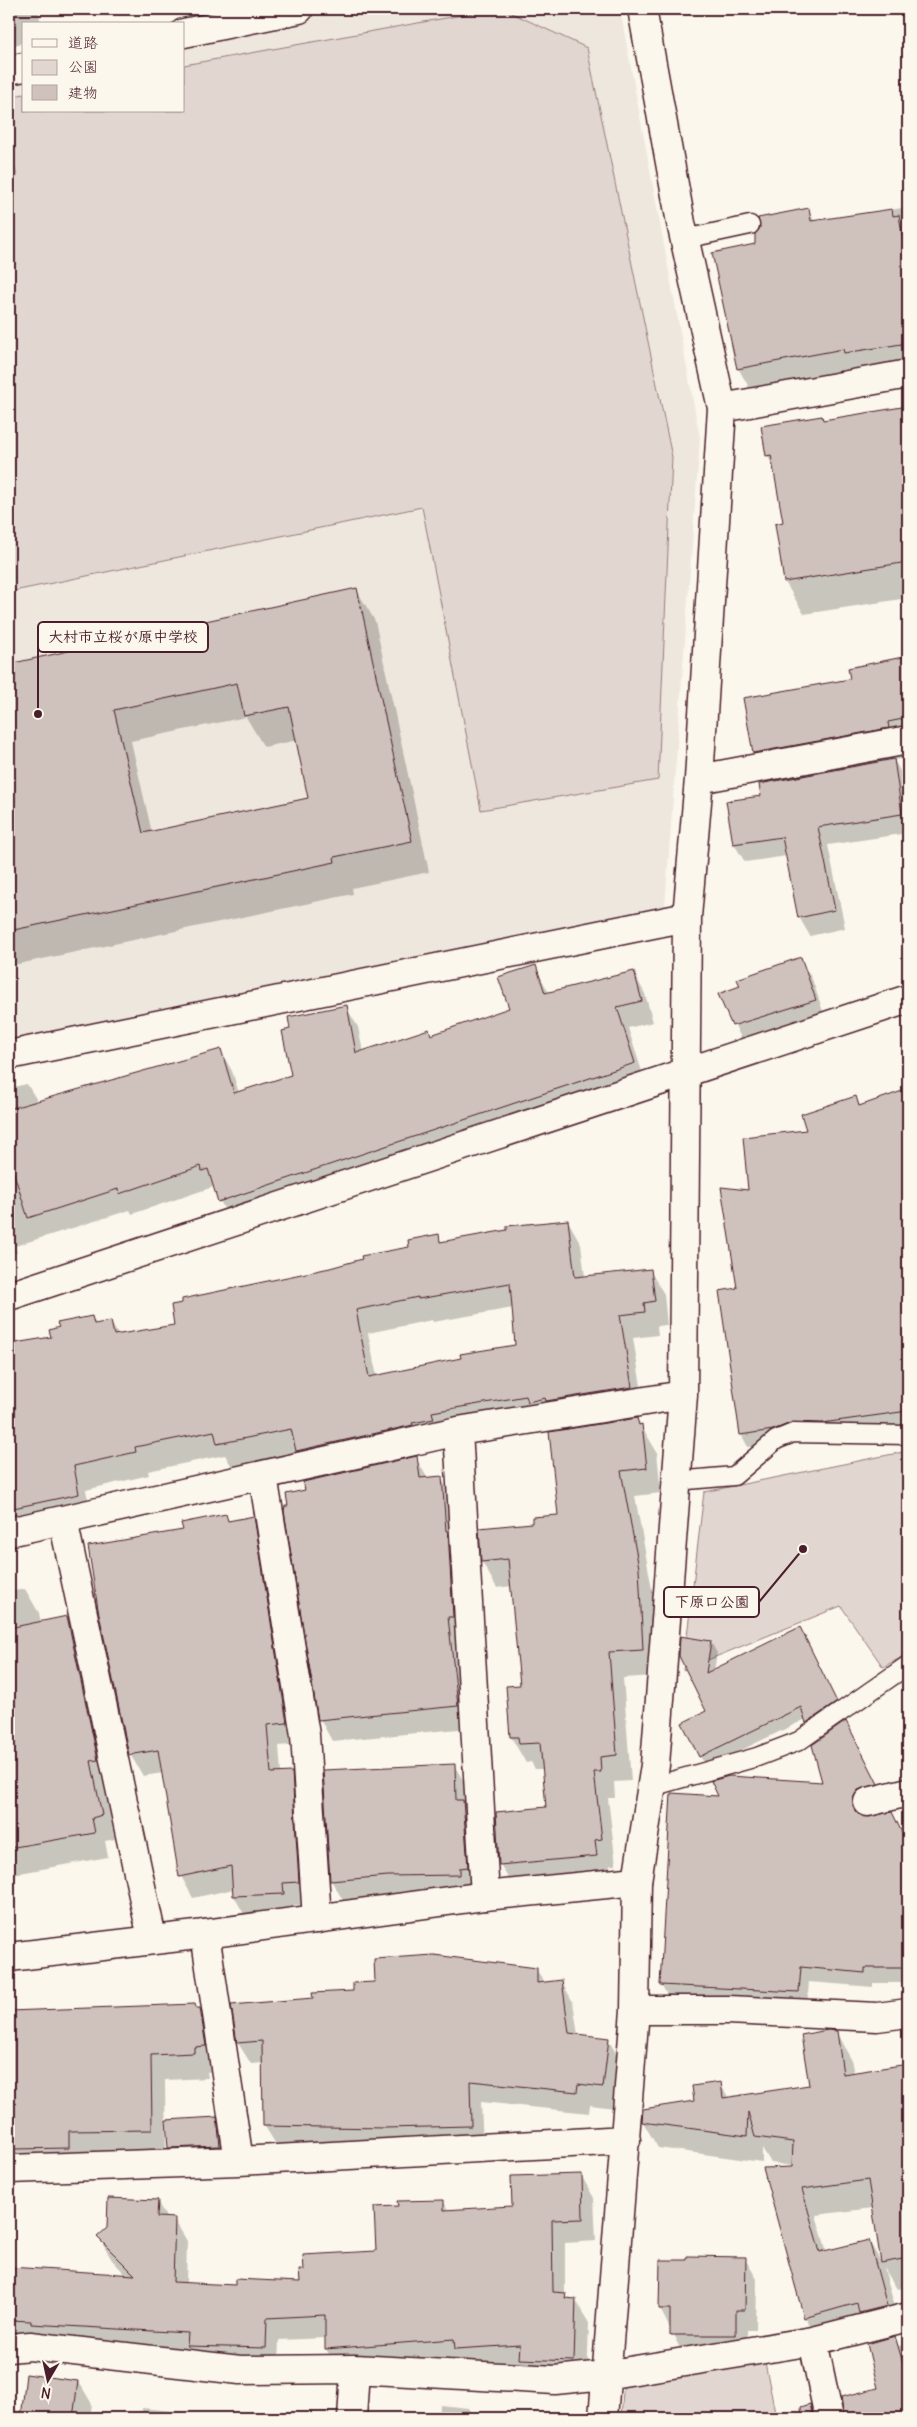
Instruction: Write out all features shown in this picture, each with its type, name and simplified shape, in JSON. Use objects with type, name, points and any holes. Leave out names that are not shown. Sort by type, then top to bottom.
[{"type":"street","points":[[185,33],[299,9]]},
{"type":"street","points":[[603,2418],[635,2010],[637,1881],[655,1765],[683,1396],[688,917],[699,780],[722,408],[684,238],[642,9]]},
{"type":"street","points":[[9,70],[22,67]]},
{"type":"street","points":[[722,408],[908,374]]},
{"type":"street","points":[[699,780],[908,740]]},
{"type":"street","points":[[9,1055],[688,917]]},
{"type":"street","points":[[9,1296],[908,999]]},
{"type":"street","points":[[9,1532],[458,1431],[683,1396]]},
{"type":"street","points":[[458,1431],[485,1896]]},
{"type":"street","points":[[263,1476],[305,1735],[317,1919]]},
{"type":"street","points":[[63,1520],[152,1938]]},
{"type":"street","points":[[868,1802],[908,1792]]},
{"type":"street","points":[[9,1957],[152,1938],[205,1934],[485,1896],[637,1881]]},
{"type":"street","points":[[205,1934],[239,2161]]},
{"type":"street","points":[[635,2010],[728,2010],[877,2017],[908,2013]]},
{"type":"street","points":[[9,2169],[239,2161],[626,2140]]},
{"type":"street","points":[[9,2348],[30,2346],[240,2370],[355,2369],[555,2380],[605,2375],[813,2341],[908,2317]]},
{"type":"street","points":[[813,2341],[830,2418]]},
{"type":"street","points":[[352,2418],[355,2369]]},
{"type":"lane","points":[[684,238],[750,225]]},
{"type":"lane","points":[[676,1481],[734,1476],[776,1440],[793,1433],[908,1435]]},
{"type":"lane","points":[[651,1787],[758,1757],[799,1741],[908,1665]]},
{"type":"shaded area","points":[[341,9],[620,9],[700,438],[665,906],[9,1044],[9,77],[22,74],[22,112],[185,112],[185,41]]},
{"type":"green space","points":[[496,9],[503,9],[587,48],[672,457],[658,780],[481,810],[422,507],[9,592],[9,179],[17,177],[9,145],[9,97],[22,94],[22,112],[185,112],[185,65]]},
{"type":"green space","points":[[908,1451],[908,1654],[883,1667],[841,1606],[683,1670],[704,1492]]},
{"type":"green space","points":[[764,2357],[776,2418],[621,2418],[624,2379]]},
{"type":"building","points":[[809,208],[811,221],[892,209],[893,216],[899,215],[905,253],[908,253],[908,343],[844,353],[843,349],[737,369],[712,253],[755,244],[755,234],[760,228],[758,218]]},
{"type":"building","points":[[908,406],[908,562],[784,582],[775,524],[783,522],[771,455],[766,456],[761,426],[822,416],[823,420]]},
{"type":"building","points":[[357,588],[412,841],[334,857],[335,862],[9,931],[9,664]],"holes":[[[237,683],[244,716],[289,707],[308,798],[143,833],[114,710]]]},
{"type":"building","points":[[908,656],[908,718],[888,722],[889,728],[753,753],[743,698],[850,679],[848,668]]},
{"type":"building","points":[[894,759],[902,814],[818,827],[835,910],[798,918],[782,837],[733,844],[726,801],[761,796],[759,784]]},
{"type":"building","points":[[801,957],[816,1000],[732,1026],[718,994],[740,986],[737,979]]},
{"type":"building","points":[[536,965],[545,993],[634,971],[642,1001],[617,1007],[635,1063],[218,1202],[208,1169],[202,1171],[201,1166],[119,1194],[118,1189],[28,1218],[9,1158],[9,1109],[221,1049],[234,1093],[291,1075],[282,1031],[290,1029],[288,1017],[347,1005],[356,1053],[429,1029],[431,1035],[509,1008],[498,977]]},
{"type":"building","points":[[908,1089],[908,1411],[822,1423],[793,1422],[773,1430],[740,1435],[719,1291],[737,1288],[721,1187],[748,1190],[743,1137],[806,1130],[801,1114],[856,1096],[859,1106]]},
{"type":"building","points":[[568,1220],[575,1277],[651,1269],[655,1301],[644,1303],[645,1312],[620,1315],[632,1387],[546,1401],[545,1398],[528,1402],[526,1396],[432,1412],[434,1419],[296,1451],[291,1429],[217,1444],[214,1431],[135,1447],[136,1452],[74,1466],[79,1494],[9,1509],[9,1344],[51,1337],[49,1330],[59,1327],[57,1323],[92,1316],[94,1324],[111,1321],[114,1335],[174,1325],[171,1305],[182,1303],[182,1299],[330,1268],[362,1259],[361,1256],[409,1247],[408,1240],[439,1234],[440,1242],[507,1230],[507,1226]],"holes":[[[510,1283],[515,1345],[460,1354],[461,1358],[369,1377],[356,1310],[418,1297],[418,1299]]]},
{"type":"building","points":[[637,1418],[639,1425],[642,1424],[647,1468],[621,1471],[639,1568],[643,1650],[609,1652],[617,1755],[600,1757],[601,1772],[594,1772],[602,1839],[595,1840],[597,1856],[499,1865],[496,1812],[546,1807],[540,1743],[519,1744],[518,1737],[510,1737],[506,1686],[520,1685],[508,1559],[481,1562],[479,1528],[532,1523],[532,1517],[558,1515],[549,1432]]},
{"type":"building","points":[[417,1456],[420,1478],[442,1476],[446,1531],[448,1531],[453,1617],[448,1617],[458,1706],[318,1720],[284,1511],[285,1506],[288,1506],[286,1494],[305,1490],[303,1482]]},
{"type":"building","points":[[226,1514],[228,1521],[254,1516],[287,1723],[267,1725],[271,1773],[292,1772],[299,1882],[283,1883],[284,1894],[233,1896],[231,1866],[179,1877],[158,1750],[129,1755],[98,1609],[88,1546],[183,1530],[181,1523]]},
{"type":"building","points":[[67,1616],[98,1760],[91,1761],[102,1815],[92,1818],[95,1833],[9,1848],[9,1628]]},
{"type":"building","points":[[800,1627],[837,1702],[806,1723],[801,1707],[699,1757],[682,1723],[706,1711],[679,1656],[680,1636],[711,1641],[706,1673]]},
{"type":"building","points":[[846,1721],[878,1784],[858,1790],[853,1798],[853,1806],[857,1813],[864,1817],[892,1812],[908,1845],[908,1968],[865,1968],[865,1973],[801,1967],[799,1992],[660,1985],[671,1793],[718,1796],[711,1781],[729,1776],[822,1782],[812,1745]]},
{"type":"building","points":[[455,1764],[456,1800],[463,1800],[468,1867],[460,1868],[460,1875],[388,1876],[330,1881],[323,1770]]},
{"type":"building","points":[[434,1955],[537,1968],[537,1983],[562,1980],[569,2033],[609,2038],[603,2087],[578,2084],[577,2092],[470,2081],[471,2126],[385,2128],[263,2126],[262,2041],[237,2043],[231,2005],[313,1998],[312,1993],[353,1991],[353,1983],[375,1982],[374,1959]]},
{"type":"building","points":[[195,2004],[196,2008],[200,2008],[206,2046],[194,2047],[194,2053],[151,2055],[152,2130],[69,2131],[69,2148],[14,2149],[11,2065],[9,2065],[9,2011]]},
{"type":"building","points":[[828,2030],[837,2031],[843,2074],[908,2064],[908,2258],[881,2263],[868,2180],[802,2189],[820,2252],[869,2240],[887,2306],[859,2313],[857,2303],[804,2318],[763,2168],[792,2167],[793,2142],[755,2137],[748,2112],[747,2136],[642,2122],[643,2109],[694,2101],[692,2086],[721,2082],[723,2098],[809,2085],[801,2035]]},
{"type":"building","points":[[217,2117],[220,2146],[168,2148],[166,2120]]},
{"type":"building","points":[[582,2174],[583,2219],[552,2220],[553,2292],[566,2293],[565,2298],[576,2299],[574,2361],[519,2359],[520,2345],[455,2349],[454,2339],[325,2349],[325,2315],[267,2318],[266,2348],[187,2346],[188,2333],[31,2324],[31,2321],[9,2320],[9,2267],[135,2275],[97,2237],[107,2228],[108,2198],[158,2200],[157,2217],[175,2218],[173,2282],[235,2285],[235,2279],[300,2282],[299,2270],[304,2270],[303,2255],[376,2251],[374,2207],[398,2206],[397,2201],[444,2200],[444,2210],[512,2206],[511,2176]]},
{"type":"building","points":[[687,2256],[746,2257],[745,2310],[736,2310],[736,2335],[670,2335],[670,2309],[659,2309],[660,2260],[687,2260]]},
{"type":"building","points":[[895,2336],[908,2380],[908,2418],[844,2418],[841,2397],[878,2388],[867,2344]]},
{"type":"building","points":[[26,2374],[78,2381],[73,2418],[21,2418]]},
{"type":"building","points":[[810,2404],[813,2418],[802,2418],[801,2407]]},
{"type":"place","name":"大村市立桜が原中学校","points":[[38,714]]},
{"type":"place","name":"下原口公園","points":[[803,1549]]}]
